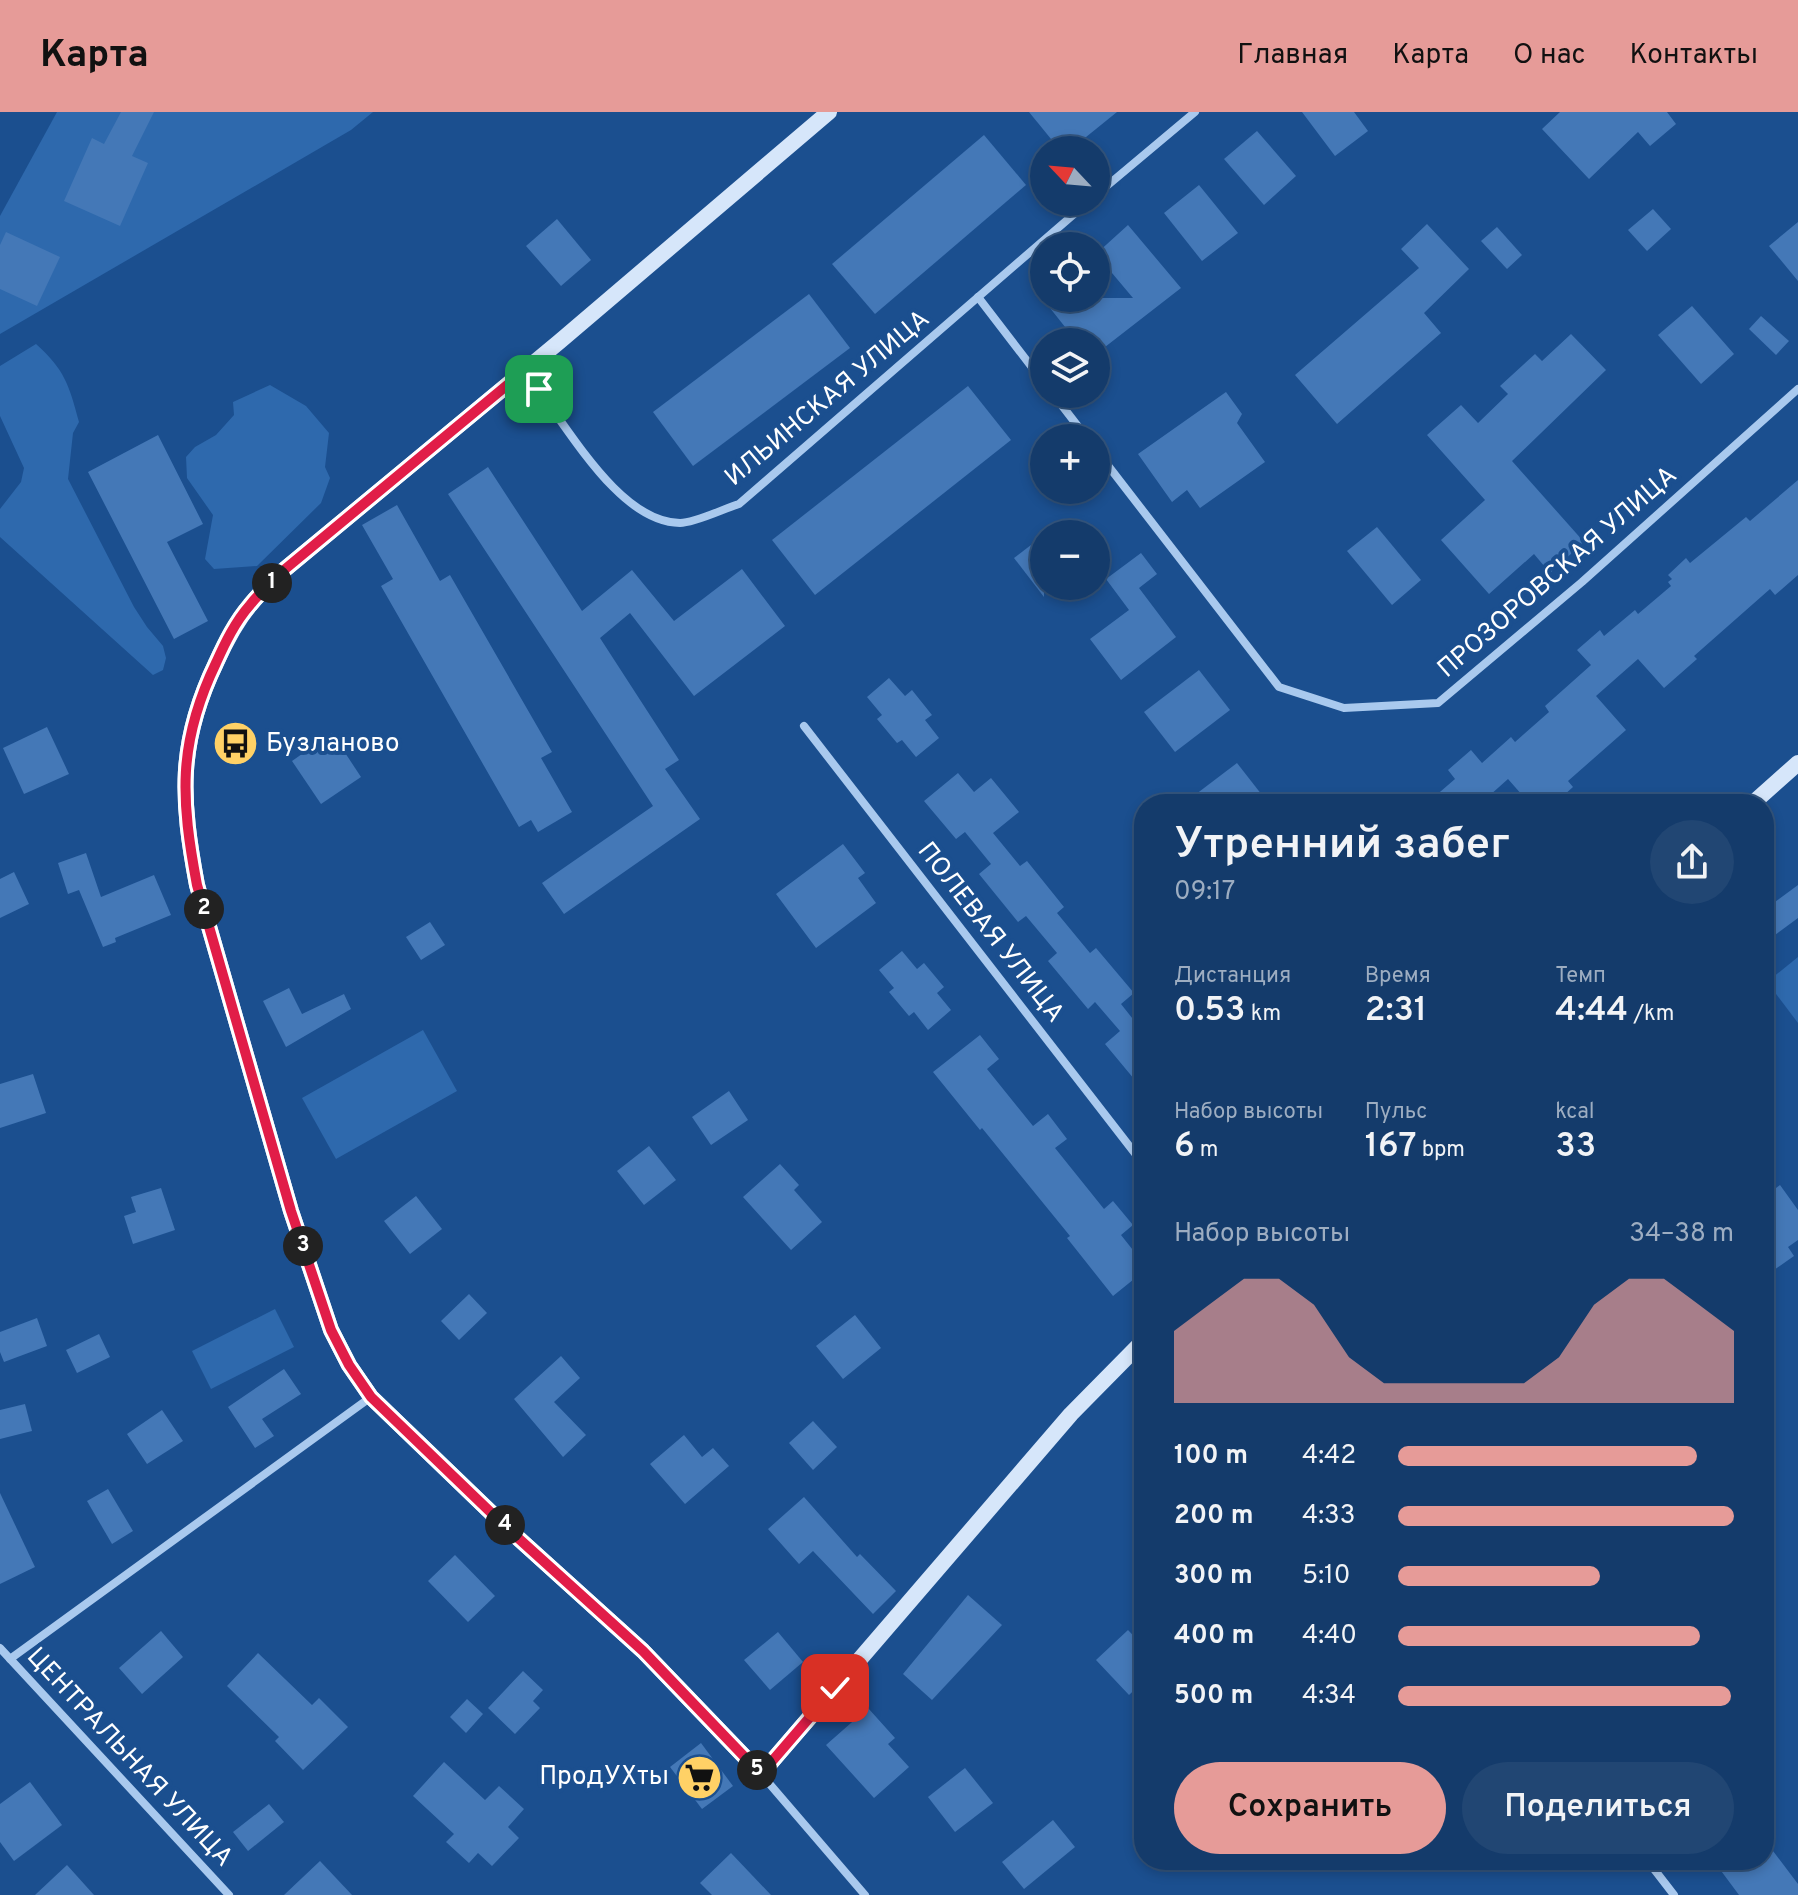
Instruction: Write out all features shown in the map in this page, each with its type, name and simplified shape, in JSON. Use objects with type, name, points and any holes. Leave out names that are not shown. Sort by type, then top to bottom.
[{"type":"street","points":[[829,112],[284,570],[249,605],[226,641],[194,712],[184,790],[188,838],[197,885],[291,1211],[317,1291],[341,1350],[371,1397],[507,1528],[643,1651],[761,1774],[865,1895]]},
{"type":"street","points":[[1110,183],[1195,112]]},
{"type":"street","name":"ИЛЬИНСКАЯ УЛИЦА","points":[[523,372],[618,494],[651,517],[681,523],[739,504],[1072,216]]},
{"type":"street","points":[[978,297],[1030,365]]},
{"type":"street","name":"ПРОЗОРОВСКАЯ УЛИЦА","points":[[1110,468],[1279,687],[1344,708],[1438,703],[1582,582],[1798,389]]},
{"type":"street","points":[[1064,408],[1076,424]]},
{"type":"street","name":"ПОЛЕВАЯ УЛИЦА","points":[[804,726],[1134,1152]]},
{"type":"street","points":[[1763,794],[1798,763]]},
{"type":"street","points":[[761,1774],[1071,1414],[1134,1350]]},
{"type":"street","points":[[10,1659],[371,1397]]},
{"type":"street","name":"ЦЕНТРАЛЬНАЯ УЛИЦА","points":[[0,1648],[229,1895]]},
{"type":"street","points":[[1655,1870],[1674,1895]]},
{"type":"shaded area","points":[[57,112],[373,112],[351,130],[0,334],[0,216]]},
{"type":"shaded area","points":[[36,344],[65,379],[79,422],[73,433],[68,479],[134,607],[163,646],[166,658],[163,670],[153,675],[0,537],[0,509],[21,482],[24,468],[0,416],[0,366]]},
{"type":"shaded area","points":[[270,385],[306,406],[329,433],[325,467],[330,478],[321,503],[257,566],[214,569],[205,559],[213,515],[187,478],[186,457],[195,447],[216,435],[234,415],[233,402]]},
{"type":"shaded area","points":[[1798,957],[1798,1023],[1774,991],[1774,976]]},
{"type":"shaded area","points":[[423,1030],[457,1091],[336,1159],[302,1098]]},
{"type":"shaded area","points":[[275,1309],[294,1347],[211,1389],[192,1351]]},
{"type":"building","points":[[121,112],[154,112],[132,156],[148,163],[120,226],[64,201],[92,138],[104,144]]},
{"type":"building","points":[[1029,112],[1117,112],[1087,136],[1049,136]]},
{"type":"building","points":[[1302,112],[1354,112],[1368,131],[1335,156]]},
{"type":"building","points":[[1560,112],[1667,112],[1676,124],[1650,146],[1638,132],[1589,179],[1542,129]]},
{"type":"building","points":[[1257,131],[1296,176],[1264,205],[1224,159]]},
{"type":"building","points":[[984,135],[1026,185],[875,314],[832,264]]},
{"type":"building","points":[[1199,185],[1238,233],[1202,261],[1164,213]]},
{"type":"building","points":[[1653,209],[1671,229],[1647,251],[1628,230]]},
{"type":"building","points":[[557,219],[591,260],[561,286],[526,246]]},
{"type":"building","points":[[1798,222],[1798,281],[1769,246]]},
{"type":"building","points":[[1427,224],[1469,269],[1424,313],[1441,333],[1337,424],[1295,375],[1419,268],[1401,249]]},
{"type":"building","points":[[1128,225],[1181,288],[1110,343],[1110,328],[1066,328],[1053,312],[1110,312],[1110,298],[1133,298],[1110,271],[1110,241]]},
{"type":"building","points":[[1497,227],[1522,255],[1507,269],[1481,241]]},
{"type":"building","points":[[6,232],[60,257],[37,306],[0,289],[0,245]]},
{"type":"building","points":[[809,294],[850,348],[693,466],[653,412]]},
{"type":"building","points":[[1692,306],[1734,354],[1701,384],[1658,335]]},
{"type":"building","points":[[1761,316],[1789,341],[1776,355],[1749,329]]},
{"type":"building","points":[[1571,334],[1606,370],[1512,461],[1584,542],[1550,573],[1534,554],[1489,594],[1441,540],[1485,500],[1427,435],[1461,405],[1478,423],[1508,394],[1500,386],[1535,354],[1542,361]]},
{"type":"building","points":[[968,386],[1011,440],[815,595],[772,540]]},
{"type":"building","points":[[1226,392],[1242,414],[1237,423],[1265,462],[1200,508],[1187,490],[1172,502],[1138,454]]},
{"type":"building","points":[[158,435],[203,524],[167,542],[208,621],[174,639],[88,472]]},
{"type":"building","points":[[488,467],[582,611],[632,570],[674,621],[742,569],[785,626],[694,696],[630,613],[600,638],[679,760],[665,769],[700,819],[564,914],[542,883],[653,806],[448,494]]},
{"type":"building","points":[[1798,480],[1798,575],[1775,595],[1770,589],[1694,656],[1697,659],[1664,688],[1638,659],[1596,696],[1626,730],[1568,781],[1573,787],[1565,794],[1521,794],[1508,779],[1491,794],[1438,794],[1455,779],[1448,770],[1471,750],[1482,763],[1511,737],[1515,742],[1549,712],[1545,706],[1591,665],[1577,650],[1600,630],[1604,636],[1635,610],[1638,614],[1671,586],[1668,582],[1672,579],[1668,575],[1686,558],[1690,563],[1746,517],[1750,521]]},
{"type":"building","points":[[397,505],[440,581],[450,575],[552,752],[541,758],[572,812],[538,832],[531,820],[519,827],[381,586],[393,579],[362,525]]},
{"type":"building","points":[[1377,527],[1421,580],[1392,605],[1347,551]]},
{"type":"building","points":[[1030,546],[1030,579],[1014,558]]},
{"type":"building","points":[[1141,553],[1157,574],[1139,588],[1176,637],[1121,680],[1090,639],[1129,610],[1110,584],[1110,576]]},
{"type":"building","points":[[1199,670],[1230,710],[1175,752],[1144,712]]},
{"type":"building","points":[[889,678],[905,696],[912,690],[932,715],[925,720],[939,738],[916,757],[902,740],[897,743],[877,719],[882,715],[867,697]]},
{"type":"building","points":[[47,727],[69,774],[24,794],[3,748]]},
{"type":"building","points":[[332,733],[361,777],[321,804],[292,761]]},
{"type":"building","points":[[1237,763],[1261,794],[1196,794]]},
{"type":"building","points":[[958,773],[974,792],[991,778],[1019,812],[993,833],[1020,866],[1027,861],[1064,907],[1057,913],[1090,953],[1096,948],[1134,993],[1121,1004],[1134,1020],[1134,1079],[1105,1044],[1120,1031],[1095,1002],[1088,1009],[1048,961],[1057,953],[1026,916],[1018,922],[979,874],[991,864],[965,832],[956,839],[924,801]]},
{"type":"building","points":[[843,844],[865,873],[858,878],[876,903],[816,948],[776,894]]},
{"type":"building","points":[[86,853],[101,897],[154,875],[171,915],[115,938],[116,942],[103,947],[79,890],[68,894],[58,863]]},
{"type":"building","points":[[14,872],[29,904],[0,918],[0,879]]},
{"type":"building","points":[[1798,885],[1798,918],[1775,935],[1774,934],[1774,903]]},
{"type":"building","points":[[430,922],[445,945],[421,960],[406,937]]},
{"type":"building","points":[[902,951],[917,969],[924,963],[944,987],[937,993],[951,1010],[928,1030],[914,1012],[909,1016],[889,992],[894,988],[879,970]]},
{"type":"building","points":[[289,988],[302,1014],[344,994],[351,1009],[286,1047],[263,1001]]},
{"type":"building","points":[[980,1035],[999,1059],[987,1069],[1033,1126],[1048,1114],[1067,1139],[1055,1148],[1104,1209],[1113,1201],[1133,1225],[1121,1235],[1134,1251],[1134,1279],[1113,1296],[1067,1238],[1070,1236],[933,1072]]},
{"type":"building","points":[[33,1074],[46,1113],[0,1128],[0,1084]]},
{"type":"building","points":[[729,1091],[748,1120],[711,1145],[692,1117]]},
{"type":"building","points":[[649,1146],[676,1180],[644,1205],[617,1171]]},
{"type":"building","points":[[780,1164],[799,1185],[794,1190],[822,1222],[791,1250],[743,1197]]},
{"type":"building","points":[[1780,1185],[1798,1210],[1798,1240],[1788,1247],[1794,1256],[1774,1270],[1774,1190]]},
{"type":"building","points":[[161,1188],[175,1230],[133,1244],[124,1216],[136,1212],[131,1197]]},
{"type":"building","points":[[416,1196],[442,1229],[410,1254],[384,1221]]},
{"type":"building","points":[[469,1294],[487,1313],[459,1340],[441,1321]]},
{"type":"building","points":[[855,1315],[881,1348],[843,1379],[816,1346]]},
{"type":"building","points":[[37,1318],[47,1346],[4,1362],[0,1352],[0,1332]]},
{"type":"building","points":[[99,1334],[110,1357],[77,1373],[66,1350]]},
{"type":"building","points":[[561,1356],[580,1378],[554,1402],[586,1435],[563,1457],[514,1399]]},
{"type":"building","points":[[284,1369],[301,1394],[262,1419],[274,1436],[255,1448],[228,1407]]},
{"type":"building","points":[[25,1404],[32,1431],[0,1439],[0,1410]]},
{"type":"building","points":[[162,1410],[183,1441],[147,1464],[127,1434]]},
{"type":"building","points":[[813,1421],[837,1447],[813,1470],[789,1443]]},
{"type":"building","points":[[684,1435],[702,1457],[713,1448],[729,1466],[685,1504],[650,1464]]},
{"type":"building","points":[[108,1489],[133,1531],[112,1544],[87,1501]]},
{"type":"building","points":[[0,1493],[35,1567],[0,1584]]},
{"type":"building","points":[[804,1497],[857,1557],[860,1554],[896,1591],[873,1614],[813,1551],[799,1564],[768,1529]]},
{"type":"building","points":[[455,1555],[495,1596],[468,1622],[428,1581]]},
{"type":"building","points":[[968,1595],[1002,1625],[932,1700],[903,1674]]},
{"type":"building","points":[[1128,1630],[1134,1636],[1134,1690],[1129,1695],[1096,1660]]},
{"type":"building","points":[[161,1631],[183,1657],[142,1694],[119,1668]]},
{"type":"building","points":[[778,1632],[803,1662],[770,1690],[744,1660]]},
{"type":"building","points":[[258,1653],[312,1705],[319,1698],[348,1727],[303,1770],[275,1741],[279,1737],[227,1686]]},
{"type":"building","points":[[523,1671],[543,1690],[533,1701],[540,1708],[515,1734],[488,1708]]},
{"type":"building","points":[[467,1699],[483,1714],[466,1733],[450,1717]]},
{"type":"building","points":[[868,1708],[895,1738],[888,1744],[909,1767],[874,1798],[826,1745]]},
{"type":"building","points":[[701,1743],[733,1786],[702,1809],[670,1767]]},
{"type":"building","points":[[444,1762],[485,1800],[499,1786],[524,1809],[508,1827],[519,1838],[492,1866],[478,1853],[469,1863],[446,1842],[454,1834],[413,1796]]},
{"type":"building","points":[[965,1768],[993,1803],[955,1832],[928,1797]]},
{"type":"building","points":[[30,1782],[62,1825],[14,1861],[0,1842],[0,1804]]},
{"type":"building","points":[[269,1804],[284,1822],[248,1851],[233,1832]]},
{"type":"building","points":[[1053,1820],[1075,1847],[1024,1889],[1002,1862]]},
{"type":"building","points":[[1774,1852],[1798,1884],[1798,1895],[1739,1895],[1720,1870],[1774,1870]]},
{"type":"building","points":[[731,1853],[771,1895],[712,1895],[700,1883]]},
{"type":"building","points":[[320,1861],[352,1895],[284,1895]]},
{"type":"building","points":[[67,1865],[94,1895],[35,1895]]},
{"type":"place","name":"Бузланово","points":[[235,744]]},
{"type":"place","name":"ПродУХты","points":[[700,1777]]},
{"type":"route","points":[[539,389],[523,372],[284,570],[249,605],[226,641],[194,712],[184,790],[188,838],[197,885],[317,1291],[341,1350],[371,1397],[507,1528],[643,1651],[761,1774],[835,1688]]}]
